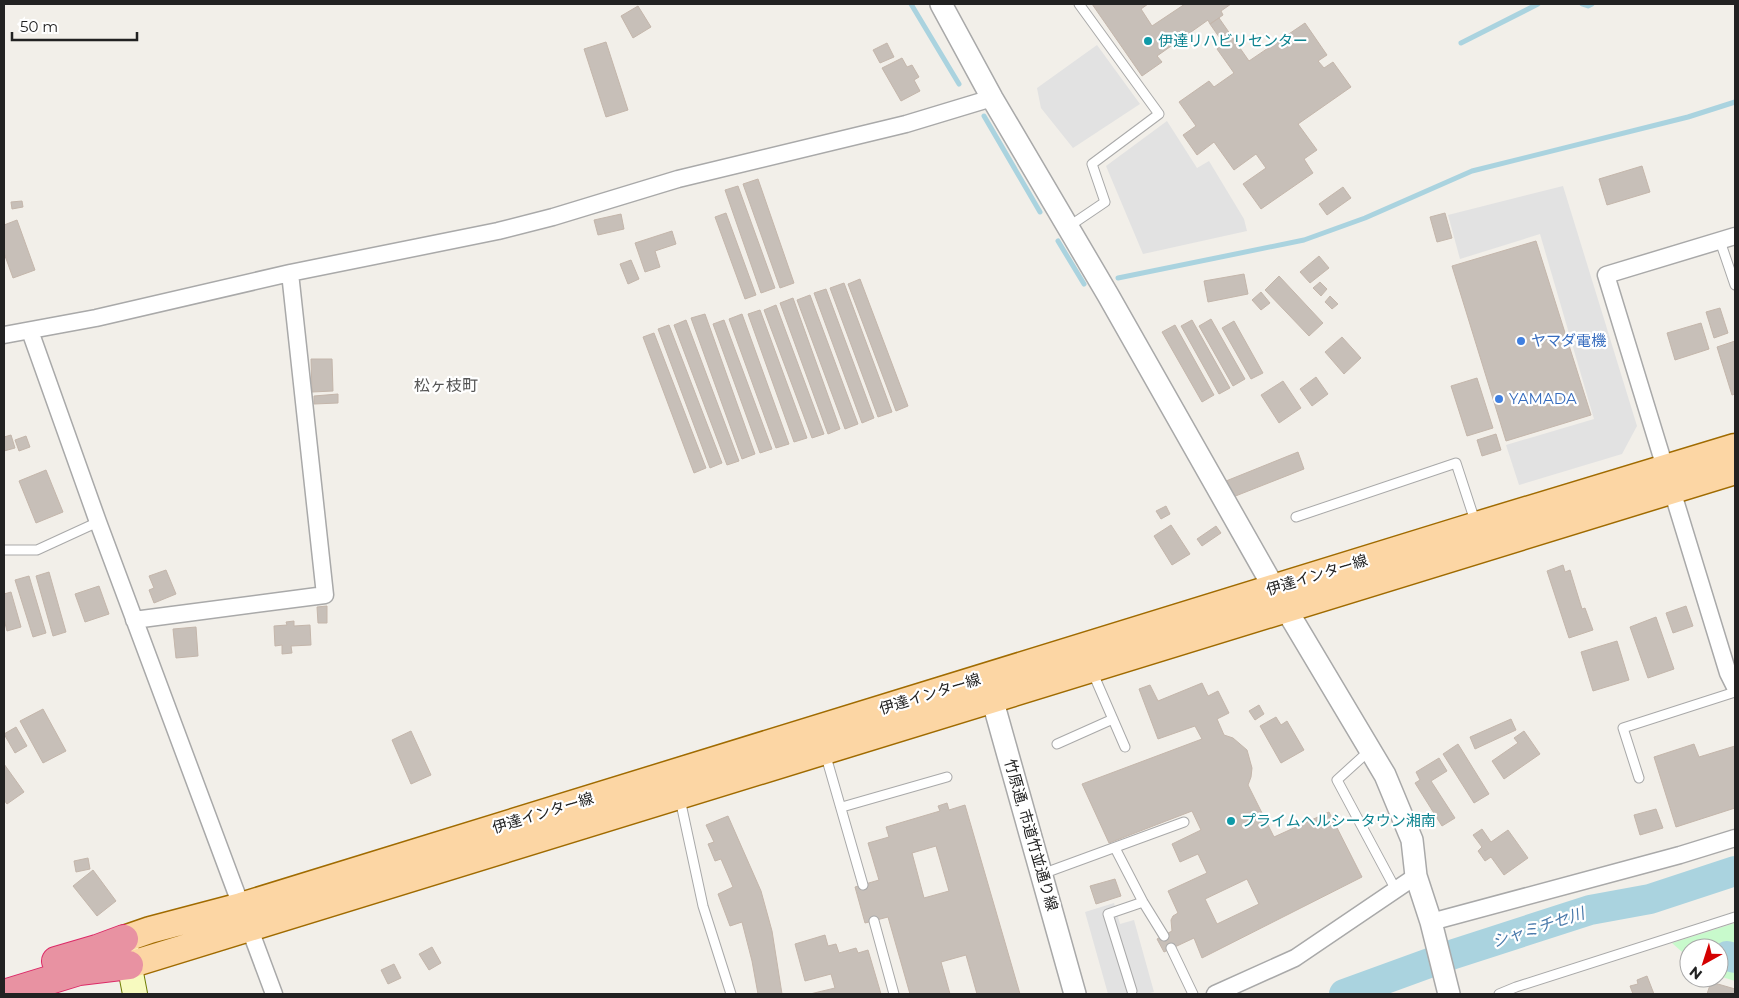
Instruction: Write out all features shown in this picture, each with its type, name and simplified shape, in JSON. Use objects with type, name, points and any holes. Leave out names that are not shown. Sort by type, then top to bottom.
[{"type":"highway","points":[[4,975],[97,949],[124,939]]},
{"type":"highway","points":[[4,994],[79,971],[129,965]]},
{"type":"main road","name":"伊達インター線","points":[[129,965],[245,917],[1669,479],[1735,448]]},
{"type":"main road","name":"伊達インター線","points":[[1669,479],[1735,471]]},
{"type":"main road","name":"伊達インター線","points":[[124,939],[150,930],[245,917],[679,796],[739,765],[825,751],[989,688],[1091,669],[1280,598]]},
{"type":"main road","points":[[124,939],[134,994]]},
{"type":"street","points":[[941,4],[992,98],[1280,598],[1385,775],[1412,840],[1416,876],[1449,994]]},
{"type":"street","points":[[4,335],[96,318],[290,273],[554,217],[678,179],[906,124],[992,98]]},
{"type":"street","points":[[1728,238],[1606,275],[1728,673],[1735,687]]},
{"type":"street","points":[[134,620],[325,594],[290,273]]},
{"type":"street","points":[[30,331],[134,620],[274,994]]},
{"type":"street","name":"竹原通, 市道竹並通り線","points":[[989,688],[1075,994]]},
{"type":"street","points":[[1432,928],[1735,838]]},
{"type":"street","points":[[1215,994],[1295,958],[1416,876]]},
{"type":"lane","points":[[1068,227],[1105,202],[1092,164],[1159,114],[1079,4]]},
{"type":"lane","points":[[1728,238],[1735,285]]},
{"type":"lane","points":[[1296,517],[1456,463],[1480,537]]},
{"type":"lane","points":[[4,550],[38,550],[98,522]]},
{"type":"lane","points":[[1091,669],[1125,747]]},
{"type":"lane","points":[[1638,778],[1623,728],[1735,692]]},
{"type":"lane","points":[[1057,744],[1113,719]]},
{"type":"lane","points":[[1370,750],[1337,780],[1396,890]]},
{"type":"lane","points":[[825,751],[863,885]]},
{"type":"lane","points":[[842,807],[947,778]]},
{"type":"lane","points":[[679,796],[703,906],[731,994]]},
{"type":"lane","points":[[1042,874],[1184,822]]},
{"type":"lane","points":[[1115,848],[1143,902],[1164,936]]},
{"type":"lane","points":[[1132,991],[1108,914],[1143,902]]},
{"type":"lane","points":[[1499,994],[1735,917]]},
{"type":"lane","points":[[874,921],[894,994]]},
{"type":"lane","points":[[1171,948],[1193,994]]},
{"type":"green space","points":[[1735,923],[1735,981],[1729,979],[1729,938],[1688,938]]},
{"type":"green space","points":[[1679,941],[1679,949],[1672,943]]},
{"type":"shaded area","points":[[1097,45],[1140,104],[1073,148],[1041,108],[1037,88]]},
{"type":"shaded area","points":[[1167,121],[1197,168],[1209,161],[1244,219],[1247,231],[1143,254],[1106,166]]},
{"type":"shaded area","points":[[1563,186],[1637,426],[1622,454],[1519,485],[1506,445],[1594,419],[1540,234],[1460,259],[1448,215]]},
{"type":"shaded area","points":[[1114,903],[1120,924],[1134,920],[1154,992],[1145,994],[1108,994],[1085,912]]},
{"type":"building","name":"伊達リハビリセンター","points":[[1092,4],[1148,4],[1141,9],[1152,26],[1185,4],[1231,4],[1221,11],[1223,15],[1210,24],[1208,20],[1157,56],[1162,62],[1142,76]]},
{"type":"building","points":[[638,6],[651,27],[633,38],[621,16]]},
{"type":"building","points":[[1219,18],[1249,61],[1305,23],[1327,55],[1318,61],[1324,68],[1333,62],[1351,87],[1298,124],[1317,150],[1304,159],[1313,173],[1261,209],[1243,184],[1266,168],[1256,154],[1234,170],[1214,142],[1197,155],[1183,135],[1196,126],[1179,102],[1209,81],[1214,87],[1234,73],[1217,49],[1224,44],[1210,24]]},
{"type":"building","points":[[606,42],[628,110],[606,117],[584,49]]},
{"type":"building","points":[[887,43],[894,57],[880,63],[873,50]]},
{"type":"building","points":[[902,58],[907,67],[912,65],[919,77],[914,80],[920,91],[901,101],[882,68]]},
{"type":"building","points":[[1642,166],[1650,192],[1607,205],[1599,179]]},
{"type":"building","points":[[758,179],[794,283],[780,288],[743,184]]},
{"type":"building","points":[[738,186],[775,288],[761,293],[725,190]]},
{"type":"building","points":[[1343,187],[1351,198],[1327,215],[1319,204]]},
{"type":"building","points":[[22,201],[23,207],[12,209],[11,202]]},
{"type":"building","points":[[726,213],[756,295],[745,299],[715,217]]},
{"type":"building","points":[[1445,213],[1452,238],[1437,242],[1430,217]]},
{"type":"building","points":[[621,214],[624,229],[598,235],[594,220]]},
{"type":"building","points":[[17,220],[35,270],[13,278],[4,253],[4,225]]},
{"type":"building","points":[[672,231],[676,244],[655,251],[660,267],[645,272],[635,243]]},
{"type":"building","name":"ヤマダ電機","points":[[1536,241],[1591,415],[1506,441],[1452,266]]},
{"type":"building","points":[[1319,256],[1329,268],[1310,283],[1300,272]]},
{"type":"building","points":[[631,260],[639,279],[628,284],[620,264]]},
{"type":"building","points":[[1244,274],[1248,294],[1208,302],[1204,281]]},
{"type":"building","points":[[1279,276],[1323,323],[1309,336],[1265,290]]},
{"type":"building","points":[[860,279],[908,406],[896,411],[848,284]]},
{"type":"building","points":[[1320,282],[1327,289],[1321,296],[1313,288]]},
{"type":"building","points":[[844,283],[892,412],[878,417],[830,288]]},
{"type":"building","points":[[826,289],[874,418],[862,423],[814,293]]},
{"type":"building","points":[[1261,292],[1270,303],[1261,310],[1252,300]]},
{"type":"building","points":[[810,295],[858,424],[845,429],[797,300]]},
{"type":"building","points":[[1330,296],[1338,304],[1332,309],[1325,302]]},
{"type":"building","points":[[793,298],[840,429],[828,434],[780,303]]},
{"type":"building","points":[[776,305],[824,434],[812,438],[764,310]]},
{"type":"building","points":[[1720,308],[1728,333],[1714,338],[1706,312]]},
{"type":"building","points":[[760,310],[807,438],[794,442],[748,314]]},
{"type":"building","points":[[705,314],[755,454],[742,459],[691,318]]},
{"type":"building","points":[[742,314],[789,444],[776,448],[729,319]]},
{"type":"building","points":[[1211,319],[1245,379],[1233,386],[1199,326]]},
{"type":"building","points":[[686,320],[739,461],[727,465],[674,325]]},
{"type":"building","points":[[724,320],[772,449],[760,453],[713,324]]},
{"type":"building","points":[[1192,320],[1230,388],[1219,394],[1181,326]]},
{"type":"building","points":[[1234,321],[1263,373],[1251,379],[1222,328]]},
{"type":"building","points":[[1701,323],[1709,349],[1675,360],[1667,333]]},
{"type":"building","points":[[669,325],[722,463],[710,468],[658,329]]},
{"type":"building","points":[[1175,325],[1214,395],[1202,402],[1162,332]]},
{"type":"building","points":[[654,333],[706,468],[694,473],[643,337]]},
{"type":"building","points":[[1342,337],[1361,358],[1344,374],[1325,352]]},
{"type":"building","points":[[1735,341],[1735,394],[1732,395],[1717,347]]},
{"type":"building","points":[[311,359],[332,359],[333,391],[312,392]]},
{"type":"building","points":[[1316,377],[1328,394],[1312,406],[1300,389]]},
{"type":"building","points":[[1477,378],[1493,428],[1467,436],[1451,386]]},
{"type":"building","points":[[1283,381],[1301,408],[1279,423],[1261,395]]},
{"type":"building","points":[[338,394],[338,403],[314,404],[314,396]]},
{"type":"building","points":[[1496,434],[1501,450],[1482,456],[1477,440]]},
{"type":"building","points":[[11,435],[15,448],[4,451],[4,437]]},
{"type":"building","points":[[26,436],[30,447],[19,451],[15,440]]},
{"type":"building","points":[[1298,452],[1304,469],[1233,497],[1226,481]]},
{"type":"building","points":[[46,470],[63,512],[36,523],[19,481]]},
{"type":"building","points":[[1166,506],[1170,514],[1161,519],[1156,511]]},
{"type":"building","points":[[1171,525],[1190,554],[1172,565],[1154,536]]},
{"type":"building","points":[[1216,526],[1221,533],[1202,546],[1197,539]]},
{"type":"building","points":[[1563,565],[1565,572],[1570,570],[1582,609],[1585,608],[1593,630],[1569,638],[1547,571]]},
{"type":"building","points":[[166,570],[176,594],[154,603],[149,590],[154,588],[149,576]]},
{"type":"building","points":[[49,572],[66,632],[53,636],[36,576]]},
{"type":"building","points":[[29,576],[46,633],[33,637],[15,580]]},
{"type":"building","points":[[99,586],[109,614],[85,622],[75,594]]},
{"type":"building","points":[[11,592],[21,627],[7,631],[4,619],[4,594]]},
{"type":"building","points":[[327,606],[327,623],[318,623],[317,607]]},
{"type":"building","points":[[1686,606],[1693,626],[1673,633],[1666,613]]},
{"type":"building","points":[[1656,617],[1674,669],[1648,678],[1630,627]]},
{"type":"building","points":[[294,621],[294,626],[310,625],[311,645],[291,646],[292,653],[282,654],[282,645],[275,646],[274,626],[287,625],[286,622]]},
{"type":"building","points":[[196,627],[198,656],[176,658],[173,629]]},
{"type":"building","points":[[1617,641],[1629,680],[1593,691],[1581,652]]},
{"type":"building","name":"プライムヘルシータウン湘南","points":[[1202,683],[1208,696],[1218,691],[1229,713],[1217,719],[1224,735],[1233,738],[1247,750],[1252,768],[1248,785],[1274,837],[1329,812],[1362,877],[1202,958],[1194,938],[1164,952],[1157,939],[1172,931],[1171,920],[1178,913],[1168,891],[1207,873],[1198,854],[1180,862],[1172,844],[1201,830],[1192,811],[1109,843],[1082,784],[1202,739],[1195,726],[1158,739],[1139,689],[1150,685],[1158,701]],"holes":[[[1247,879],[1259,904],[1217,924],[1205,899]]]},
{"type":"building","points":[[1259,705],[1264,714],[1255,720],[1249,711]]},
{"type":"building","points":[[43,709],[66,751],[43,763],[20,721]]},
{"type":"building","points":[[1276,717],[1281,725],[1287,721],[1304,750],[1281,763],[1260,726]]},
{"type":"building","points":[[1511,719],[1516,730],[1475,749],[1470,737]]},
{"type":"building","points":[[16,727],[27,746],[15,753],[4,734]]},
{"type":"building","points":[[411,731],[431,775],[411,784],[392,740]]},
{"type":"building","points":[[1524,731],[1540,754],[1504,779],[1492,761],[1518,743],[1514,738]]},
{"type":"building","points":[[1458,744],[1489,794],[1474,803],[1443,754]]},
{"type":"building","points":[[1694,744],[1699,757],[1735,746],[1735,808],[1676,827],[1654,757]]},
{"type":"building","points":[[1439,758],[1447,771],[1431,781],[1455,818],[1442,826],[1415,783],[1420,780],[1416,772]]},
{"type":"building","points":[[4,764],[24,792],[7,804],[4,800]]},
{"type":"building","points":[[947,803],[949,810],[965,805],[1020,994],[977,994],[966,955],[941,962],[950,994],[910,994],[888,917],[865,923],[855,887],[879,880],[868,843],[889,837],[886,827],[940,811],[938,806]],"holes":[[[936,846],[949,891],[924,898],[912,853]]]},
{"type":"building","points":[[1656,809],[1663,828],[1640,835],[1634,815]]},
{"type":"building","points":[[728,816],[761,891],[772,931],[782,994],[758,994],[742,922],[730,926],[718,894],[733,887],[721,859],[715,861],[708,844],[714,842],[706,825]]},
{"type":"building","points":[[1482,829],[1491,842],[1508,830],[1528,858],[1504,875],[1491,857],[1485,861],[1478,851],[1482,847],[1473,835]]},
{"type":"building","points":[[88,858],[90,869],[76,872],[74,861]]},
{"type":"building","points":[[93,870],[116,901],[97,916],[73,886]]},
{"type":"building","points":[[1115,879],[1121,896],[1096,904],[1090,886]]},
{"type":"building","points":[[825,935],[828,946],[836,944],[839,953],[856,948],[858,953],[868,950],[881,994],[810,994],[835,988],[831,974],[805,981],[795,944]]},
{"type":"building","points":[[432,947],[441,963],[429,970],[419,954]]},
{"type":"building","points":[[394,964],[401,978],[388,984],[381,970]]},
{"type":"building","points":[[1647,976],[1654,994],[1633,994],[1630,986],[1638,984],[1637,980]]},
{"type":"building","points":[[1729,987],[1735,989],[1735,994],[1707,994],[1709,988]]},
{"type":"waterway","points":[[911,4],[959,84]]},
{"type":"waterway","points":[[1461,43],[1538,4]]},
{"type":"waterway","points":[[1582,4],[1588,6],[1592,4]]},
{"type":"waterway","points":[[1118,278],[1304,240],[1365,218],[1472,171],[1688,117],[1735,102]]},
{"type":"waterway","points":[[984,116],[1040,212]]},
{"type":"waterway","points":[[1058,241],[1084,284]]},
{"type":"waterway","name":"シャミチセ川","points":[[1344,994],[1454,954],[1590,910],[1650,899],[1735,871]]},
{"type":"waterway","points":[[1729,956],[1735,958]]},
{"type":"place","name":"伊達リハビリセンター","points":[[1148,41]]},
{"type":"place","name":"ヤマダ電機","points":[[1521,341]]},
{"type":"place","name":"YAMADA","points":[[1499,399]]},
{"type":"place","name":"プライムヘルシータウン湘南","points":[[1231,821]]},
{"type":"district","name":"松ヶ枝町","points":[[446,385]]}]
